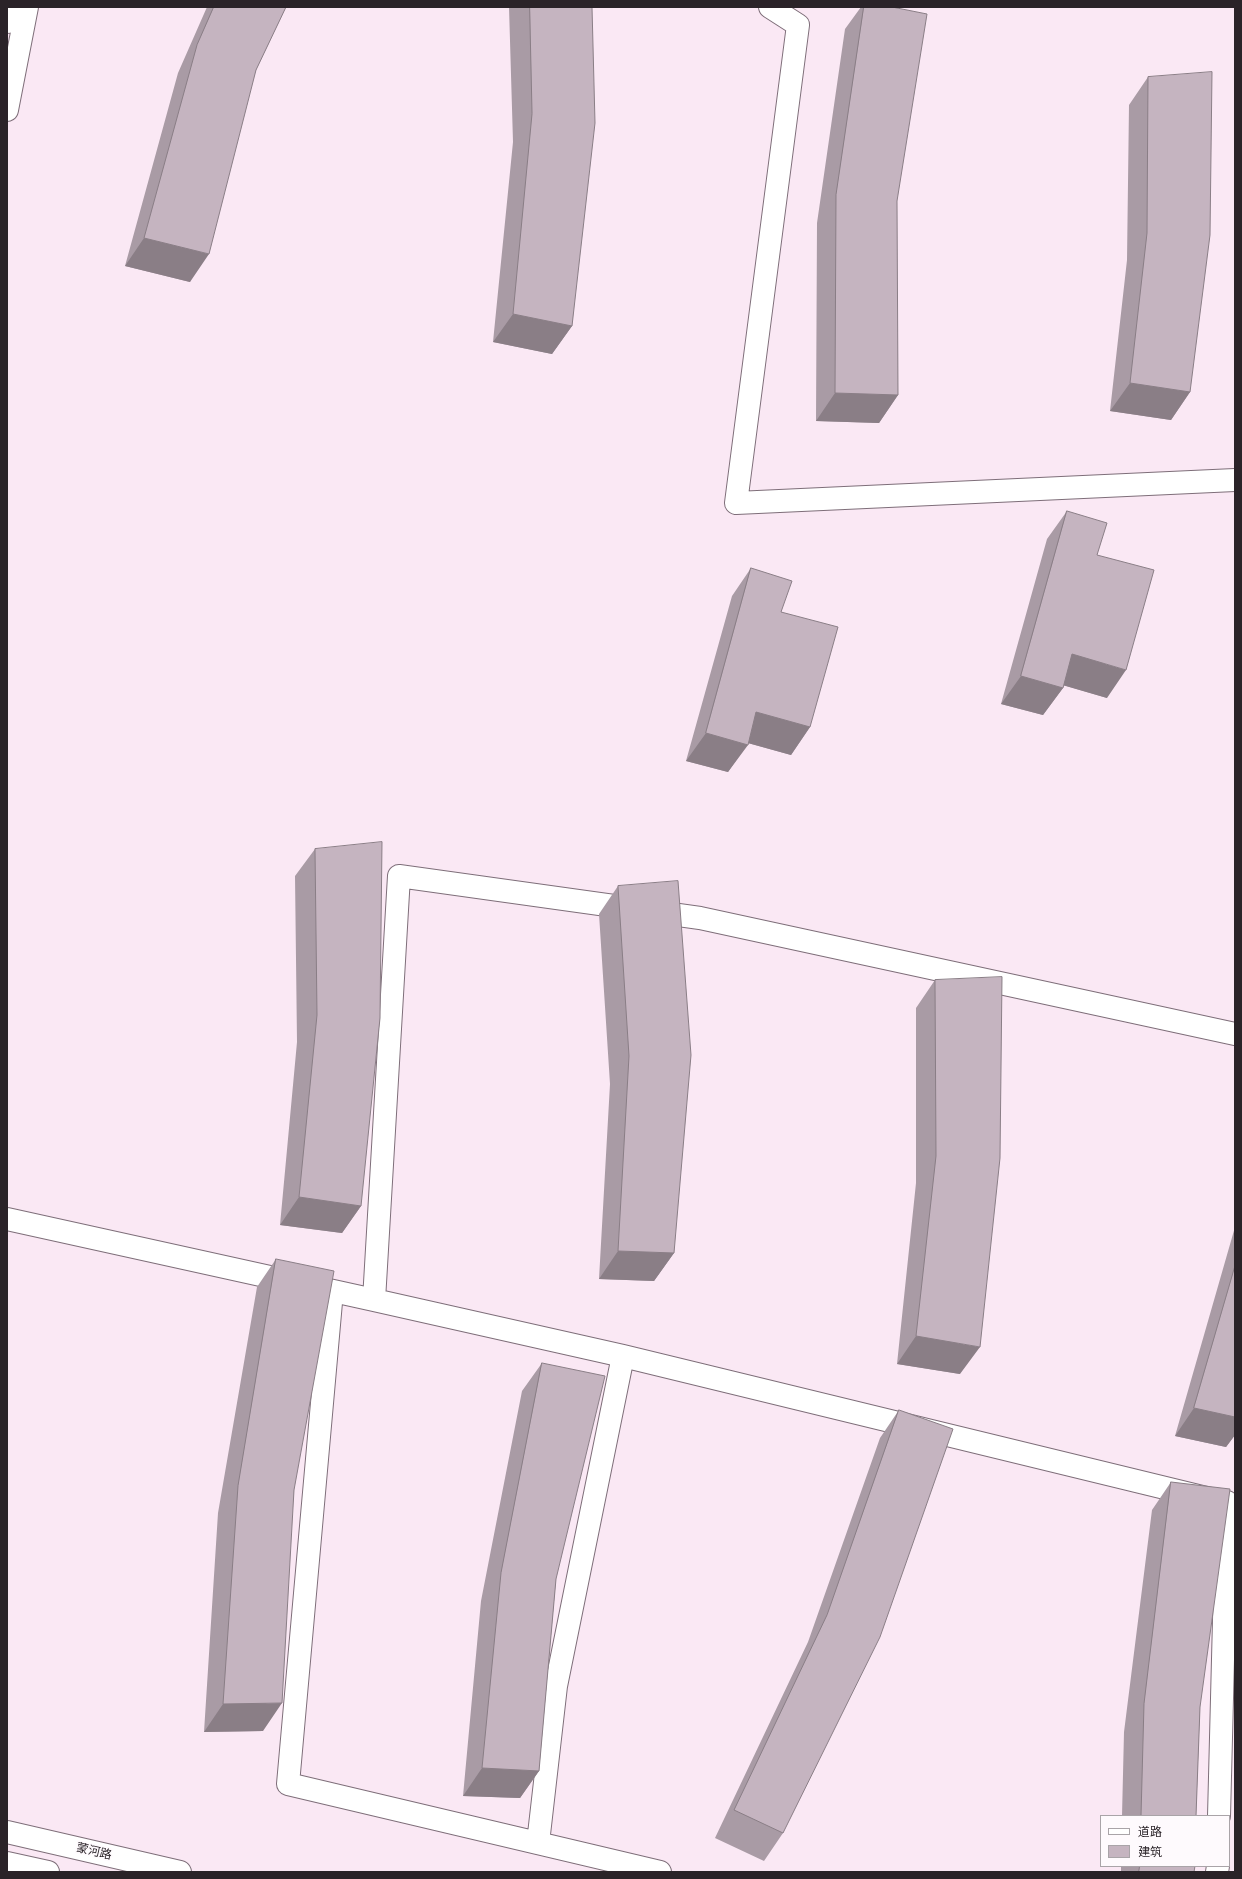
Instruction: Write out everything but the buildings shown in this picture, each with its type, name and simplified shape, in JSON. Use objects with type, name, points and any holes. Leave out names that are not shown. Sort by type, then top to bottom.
[{"type":"street","points":[[7,22],[10,7]]},
{"type":"street","points":[[7,110],[27,7]]},
{"type":"street","points":[[770,7],[798,25],[736,503],[1235,480]]},
{"type":"street","points":[[374,1300],[399,876],[700,918],[1235,1034]]},
{"type":"street","points":[[7,1219],[623,1356],[1231,1503],[1219,1815]]},
{"type":"street","points":[[332,1291],[288,1784],[660,1872]]},
{"type":"street","points":[[538,1843],[556,1686],[623,1356]]},
{"type":"street","name":"蒙河路","points":[[7,1832],[180,1872]]},
{"type":"street","points":[[7,1862],[48,1872]]}]
